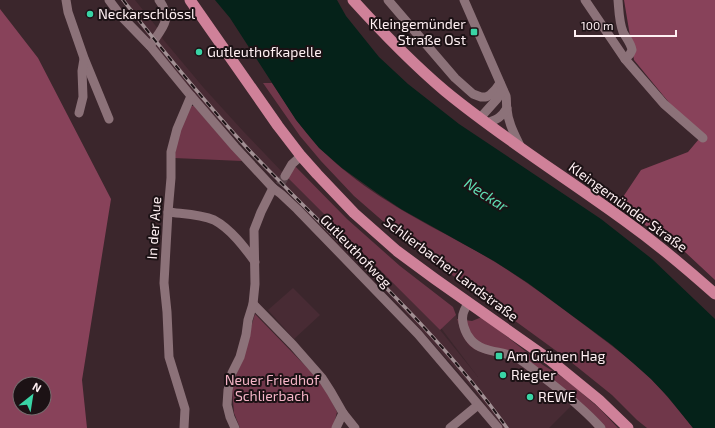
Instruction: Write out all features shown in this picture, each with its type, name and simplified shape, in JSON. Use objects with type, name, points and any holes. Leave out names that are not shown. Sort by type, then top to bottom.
[{"type":"main road","name":"Schlierbacher Landstraße","points":[[190,0],[274,121],[301,156],[354,213],[388,243],[435,279],[550,360],[599,400],[628,428]]},
{"type":"main road","name":"Kleingemünder Straße","points":[[353,0],[372,22],[416,66],[446,92],[521,148],[620,217],[660,247],[715,294]]},
{"type":"street","points":[[66,0],[68,12],[84,58],[109,119]]},
{"type":"street","points":[[108,0],[150,46],[191,96]]},
{"type":"street","points":[[388,0],[440,60],[473,94],[476,96],[486,97],[501,86]]},
{"type":"street","name":"Kleingemünder Straße","points":[[464,0],[506,96],[511,127],[521,148]]},
{"type":"street","points":[[585,0],[625,59],[664,104],[703,138]]},
{"type":"street","points":[[618,0],[620,23],[632,50],[625,59]]},
{"type":"street","points":[[150,46],[166,20],[166,10],[163,1]]},
{"type":"street","points":[[79,113],[83,97],[82,72],[84,58]]},
{"type":"street","points":[[483,120],[498,99],[501,86]]},
{"type":"street","name":"Gutleuthofweg","points":[[191,96],[235,147],[418,334],[498,428]]},
{"type":"street","name":"In der Aue","points":[[184,428],[185,408],[169,357],[164,283],[172,149],[176,129],[191,96]]},
{"type":"street","points":[[483,120],[497,120],[507,108]]},
{"type":"street","points":[[285,176],[292,164],[301,156]]},
{"type":"street","points":[[235,428],[227,405],[228,390],[232,373],[240,357],[253,304],[255,284],[254,230],[261,212],[277,189]]},
{"type":"street","points":[[168,212],[201,216],[214,221],[228,230],[255,262]]},
{"type":"street","points":[[469,303],[464,311],[463,319],[466,332],[474,343],[484,349],[507,354],[520,359],[571,399],[601,428]]},
{"type":"street","points":[[253,304],[293,345],[322,378],[343,413],[355,428]]},
{"type":"street","points":[[450,428],[478,405]]},
{"type":"street","points":[[336,428],[343,413]]},
{"type":"shaded area","points":[[121,0],[135,0],[163,35],[162,38],[203,87],[243,131],[440,330],[478,377],[441,328],[456,315],[464,338],[527,367],[573,404],[549,428],[503,428],[476,392],[399,305],[210,112],[159,51]]},
{"type":"shaded area","points":[[624,0],[715,0],[715,280],[685,252],[617,206],[641,170],[688,152],[699,139],[634,60]]},
{"type":"shaded area","points":[[0,9],[38,58],[111,199],[82,380],[87,428],[0,428]]},
{"type":"shaded area","points":[[293,288],[320,315],[294,339],[268,310]]},
{"type":"green space","points":[[263,83],[272,83],[294,117],[313,141],[349,174],[397,207],[495,262],[558,305],[617,349],[644,372],[693,428],[647,428],[612,395],[566,358],[408,243],[354,196],[321,161],[300,136]]},
{"type":"green space","points":[[191,106],[194,106],[242,161],[174,158],[180,129]]},
{"type":"green space","points":[[293,164],[347,219],[400,266],[453,307],[456,315],[440,330],[287,177]]},
{"type":"green space","name":"Neuer Friedhof Schlierbach","points":[[255,314],[323,384],[337,412],[333,428],[240,428],[234,413],[232,389]]},
{"type":"green space","points":[[482,317],[543,365],[569,382],[599,408],[618,428],[595,428],[573,404],[527,367],[510,358],[487,354],[474,349],[469,345],[464,338],[457,319],[472,321]]},
{"type":"water","name":"Neckar","points":[[215,0],[337,0],[346,16],[379,57],[408,84],[459,124],[601,219],[652,259],[715,319],[715,428],[693,428],[651,379],[612,345],[528,283],[494,261],[401,209],[342,168],[319,148],[296,120],[230,18]]},
{"type":"tunnel","points":[[280,185],[285,176]]},
{"type":"railway","points":[[123,0],[184,76],[258,160],[431,335],[483,396],[507,428]]},
{"type":"place","name":"Neckarschlössl","points":[[90,14]]},
{"type":"place","name":"Kleingemünder Straße Ost","points":[[474,32]]},
{"type":"place","name":"Gutleuthofkapelle","points":[[199,52]]},
{"type":"place","name":"Am Grünen Hag","points":[[499,356]]},
{"type":"place","name":"Riegler","points":[[503,375]]},
{"type":"place","name":"REWE","points":[[530,397]]}]
